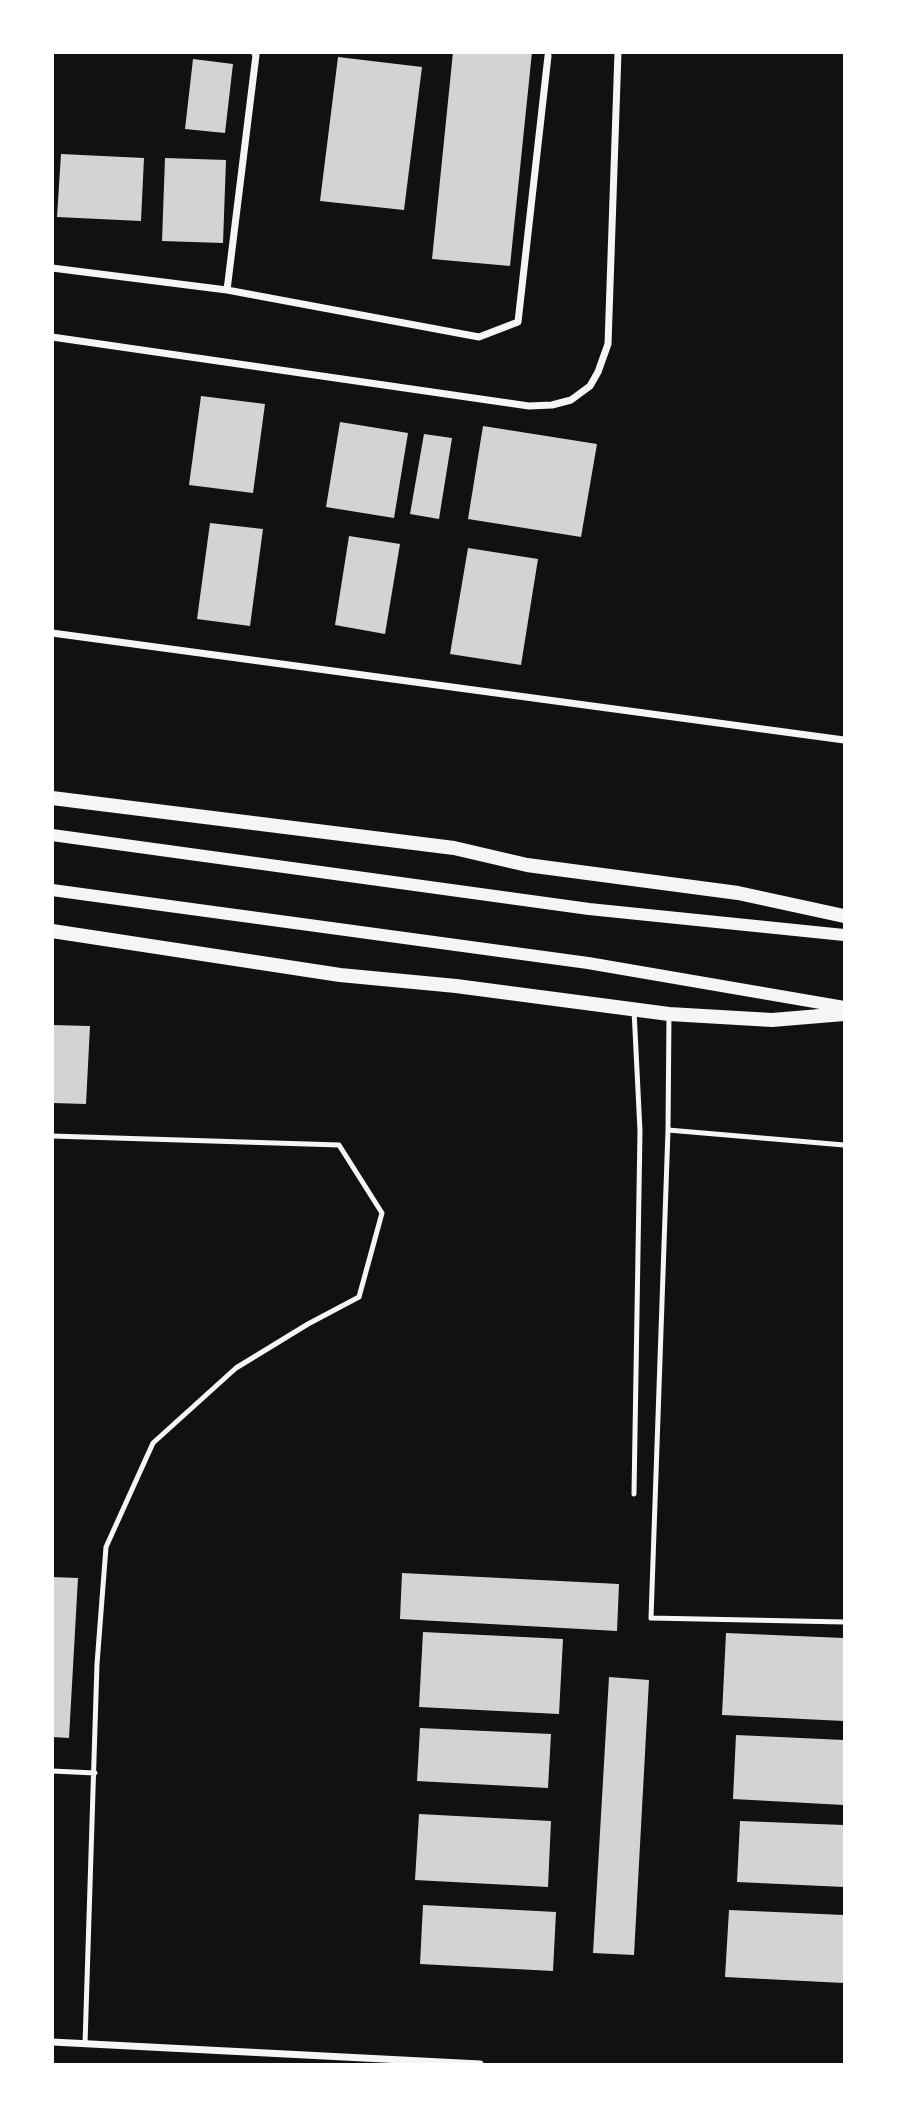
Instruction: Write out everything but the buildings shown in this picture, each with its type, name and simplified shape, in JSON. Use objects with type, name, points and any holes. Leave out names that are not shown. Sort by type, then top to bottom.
[{"type":"main road","points":[[52,797],[454,848],[527,865],[738,893],[845,916]]},
{"type":"main road","points":[[52,931],[340,975],[456,986],[669,1014],[772,1020],[845,1014]]},
{"type":"street","points":[[227,290],[256,55],[254,52]]},
{"type":"street","points":[[52,337],[529,405],[552,405],[571,400],[590,386],[608,344],[618,52]]},
{"type":"street","points":[[52,268],[227,290],[480,337],[518,323],[548,57]]},
{"type":"street","points":[[52,633],[845,740]]},
{"type":"street","points":[[52,835],[589,909],[845,935]]},
{"type":"street","points":[[52,890],[588,963],[845,1007]]},
{"type":"street","points":[[52,2042],[480,2064]]},
{"type":"lane","points":[[634,1009],[640,1131],[634,1494]]},
{"type":"lane","points":[[669,1014],[668,1130],[651,1618],[845,1622]]},
{"type":"lane","points":[[668,1130],[845,1145]]},
{"type":"lane","points":[[52,1136],[339,1146],[382,1213],[359,1297],[308,1324],[236,1368],[153,1443],[106,1547],[97,1664],[85,2043]]},
{"type":"lane","points":[[52,1771],[94,1773]]}]
